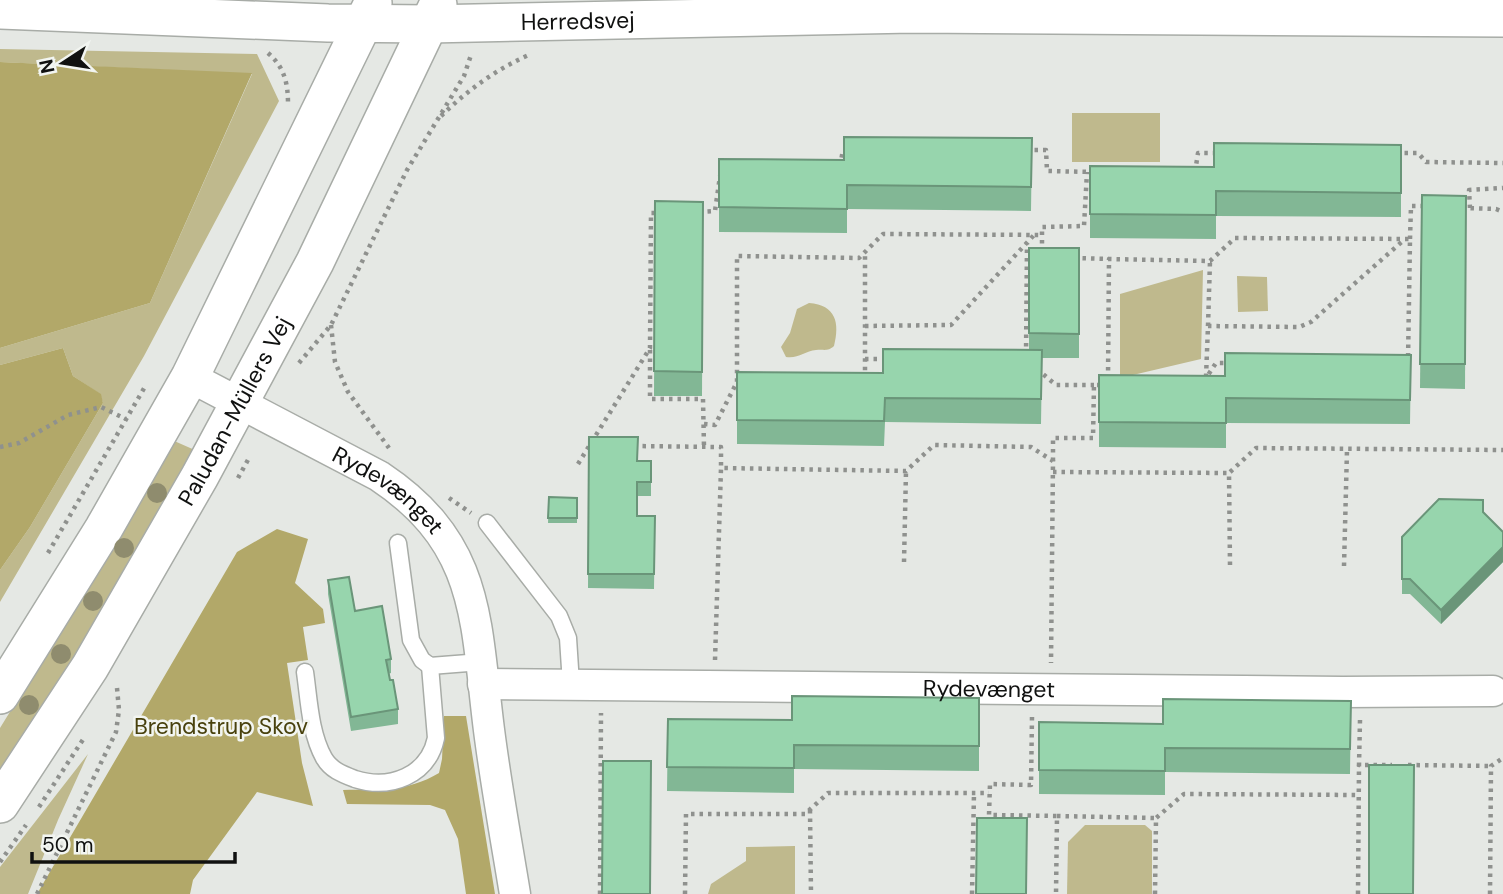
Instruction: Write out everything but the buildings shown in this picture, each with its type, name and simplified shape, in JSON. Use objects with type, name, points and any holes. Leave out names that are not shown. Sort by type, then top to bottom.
[{"type":"street","name":"Herredsvej","points":[[0,10],[435,12],[483,23],[912,14],[1420,9],[1503,18]]},
{"type":"street","points":[[0,695],[104,528],[190,377],[369,12]]},
{"type":"street","name":"Paludan-Müllers Vej","points":[[0,804],[90,667],[240,403],[315,262],[435,12]]},
{"type":"street","name":"Rydevænget","points":[[190,377],[379,476],[404,493],[436,525],[464,577],[474,606],[515,894]]},
{"type":"street","name":"Rydevænget","points":[[482,673],[571,684],[1493,691]]},
{"type":"lane","points":[[486,523],[559,616],[568,638],[571,684]]},
{"type":"lane","points":[[398,543],[411,640],[416,652],[430,666],[482,673]]},
{"type":"lane","points":[[305,672],[315,734],[325,758],[334,770],[349,777],[386,784],[405,778],[424,765],[434,750],[436,738],[430,666]]},
{"type":"path","points":[[292,372],[331,325],[407,170],[464,76],[483,23]]},
{"type":"path","points":[[435,121],[469,89],[510,63],[539,51]]},
{"type":"path","points":[[267,52],[279,63],[288,84],[288,104]]},
{"type":"path","points":[[839,171],[843,150],[856,150]]},
{"type":"path","points":[[1019,150],[1046,150],[1047,171],[1100,172]]},
{"type":"path","points":[[1195,173],[1198,153],[1226,153]]},
{"type":"path","points":[[1391,153],[1418,153],[1426,162],[1503,163]]},
{"type":"path","points":[[1042,257],[1042,227],[1084,226],[1087,172]]},
{"type":"path","points":[[689,212],[715,211],[720,173]]},
{"type":"path","points":[[1470,208],[1469,190],[1503,188]]},
{"type":"path","points":[[1408,364],[1407,239],[1411,206],[1434,206]]},
{"type":"path","points":[[1458,208],[1496,209],[1503,212]]},
{"type":"path","points":[[664,212],[651,213],[650,399],[703,399],[704,447]]},
{"type":"path","points":[[704,424],[715,425],[737,382],[737,256],[859,258],[883,234],[1042,235]]},
{"type":"path","points":[[865,326],[951,325],[1034,235]]},
{"type":"path","points":[[1069,258],[1210,261],[1235,238],[1407,239]]},
{"type":"path","points":[[1208,326],[1299,327],[1311,322],[1407,239]]},
{"type":"path","points":[[1026,360],[1027,243]]},
{"type":"path","points":[[859,382],[865,373],[865,252]]},
{"type":"path","points":[[1036,368],[1056,385],[1107,385],[1109,259]]},
{"type":"path","points":[[1206,377],[1210,261]]},
{"type":"path","points":[[331,325],[335,362],[348,393],[393,451]]},
{"type":"path","points":[[578,464],[650,348]]},
{"type":"path","points":[[865,359],[892,359]]},
{"type":"path","points":[[1200,386],[1216,363],[1230,363]]},
{"type":"path","points":[[737,382],[750,382]]},
{"type":"path","points":[[1094,385],[1093,438],[1053,438],[1042,688],[1031,785],[990,784],[989,815],[1156,818],[1184,794],[1359,795]]},
{"type":"path","points":[[0,447],[19,443],[68,415],[101,407],[126,419]]},
{"type":"path","points":[[42,563],[131,409]]},
{"type":"path","points":[[589,444],[602,445]]},
{"type":"path","points":[[628,445],[721,447],[714,686]]},
{"type":"path","points":[[721,468],[906,471],[934,445],[1031,447],[1053,461]]},
{"type":"path","points":[[1052,472],[1229,472],[1256,448],[1503,450]]},
{"type":"path","points":[[1344,566],[1347,450]]},
{"type":"path","points":[[904,562],[906,471]]},
{"type":"path","points":[[1229,472],[1230,565]]},
{"type":"path","points":[[600,894],[602,684]]},
{"type":"path","points":[[37,894],[116,732],[119,710],[117,688]]},
{"type":"path","points":[[1358,894],[1360,692]]},
{"type":"path","points":[[1359,765],[1491,766],[1503,758]]},
{"type":"path","points":[[1490,894],[1491,766]]},
{"type":"path","points":[[685,894],[686,814],[805,814],[828,793],[989,793]]},
{"type":"path","points":[[972,894],[974,793]]},
{"type":"path","points":[[810,809],[811,894]]},
{"type":"path","points":[[1056,894],[1057,816]]},
{"type":"path","points":[[1156,818],[1156,894]]},
{"type":"shaded area","points":[[0,49],[257,54],[279,101],[144,356],[0,602],[0,570],[30,527],[103,403],[100,394],[73,376],[63,348],[0,365],[0,348],[150,303],[252,74],[0,62]]},
{"type":"shaded area","points":[[1072,113],[1160,113],[1160,162],[1072,162]]},
{"type":"shaded area","points":[[1203,270],[1201,359],[1120,378],[1120,294]]},
{"type":"shaded area","points":[[1237,276],[1267,277],[1268,311],[1238,312]]},
{"type":"shaded area","points":[[809,303],[825,307],[834,317],[834,346],[828,350],[786,357],[781,347],[790,333],[797,309]]},
{"type":"shaded area","points":[[172,440],[197,451],[56,691],[0,775],[0,728]]},
{"type":"shaded area","points":[[88,754],[28,894],[0,894],[0,867]]},
{"type":"shaded area","points":[[1085,825],[1145,825],[1152,831],[1152,894],[1067,894],[1068,842]]},
{"type":"shaded area","points":[[795,846],[795,894],[708,894],[711,884],[746,861],[746,847]]},
{"type":"green space","points":[[0,62],[252,73],[150,303],[0,348]]},
{"type":"green space","points":[[63,348],[73,376],[101,394],[103,403],[30,527],[0,570],[0,365]]},
{"type":"green space","name":"Brendstrup Skov","points":[[277,529],[308,539],[295,583],[323,609],[325,623],[303,627],[308,660],[287,663],[302,763],[313,806],[257,792],[193,880],[190,894],[37,894],[237,552]]},
{"type":"green space","name":"Brendstrup Skov","points":[[444,716],[466,716],[495,894],[466,894],[458,839],[445,810],[430,805],[347,804],[343,790],[381,789],[416,784],[439,773]]}]
